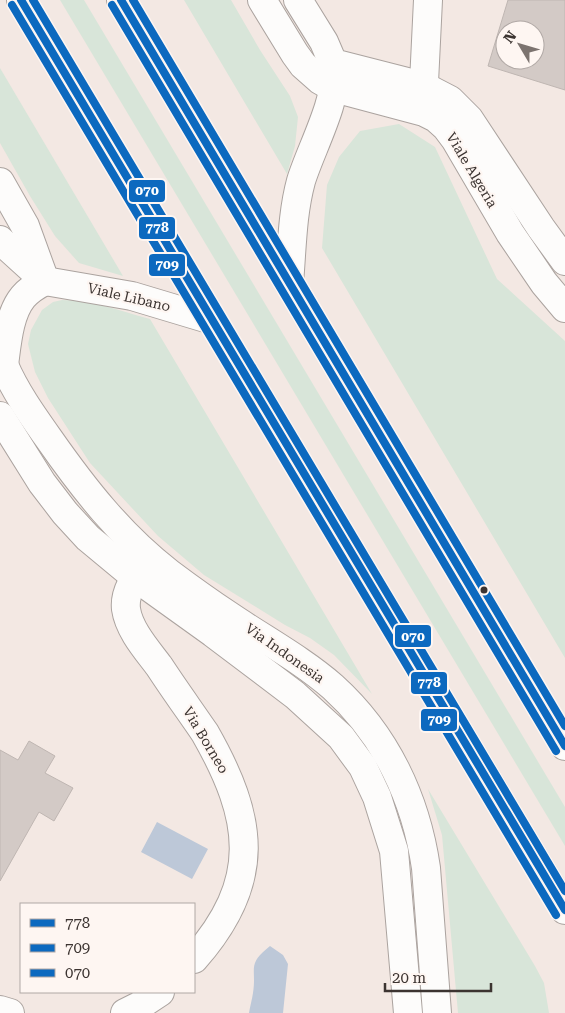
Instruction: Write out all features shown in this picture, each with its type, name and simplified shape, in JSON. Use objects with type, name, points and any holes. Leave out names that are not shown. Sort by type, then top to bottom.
[{"type":"street","points":[[21,0],[565,910]]},
{"type":"street","points":[[121,0],[565,746]]},
{"type":"street","name":"Viale Algeria","points":[[262,0],[295,54],[303,65],[320,80],[334,76],[423,99],[450,100],[470,119],[565,261]]},
{"type":"street","points":[[290,283],[295,214],[301,180],[334,76],[324,42],[298,0]]},
{"type":"street","points":[[423,99],[428,0]]},
{"type":"street","name":"Viale Algeria","points":[[423,99],[436,118],[455,139],[510,233],[544,283],[565,308]]},
{"type":"street","points":[[0,182],[25,226],[45,280]]},
{"type":"street","points":[[0,240],[45,280]]},
{"type":"street","points":[[2,364],[16,308],[29,291],[45,280]]},
{"type":"street","name":"Viale Libano","points":[[45,280],[132,296],[212,320]]},
{"type":"street","name":"Via Indonesia","points":[[2,364],[19,395],[74,473],[124,534],[143,567],[213,633],[295,695],[341,737],[363,767],[377,797],[394,851],[408,1013]]},
{"type":"street","name":"Via Indonesia","points":[[0,416],[42,483],[65,513],[88,538],[205,599],[293,657],[332,687],[361,716],[387,753],[400,776],[412,807],[423,847],[437,1013]]},
{"type":"street","name":"Via Borneo","points":[[143,567],[126,601],[128,618],[138,636],[214,749],[232,789],[244,830],[244,858],[238,889],[222,922],[195,959]]},
{"type":"street","points":[[125,1013],[140,1006],[159,993]]},
{"type":"street","points":[[0,1010],[10,1013]]},
{"type":"shaded area","points":[[60,0],[84,0],[565,807],[565,846]]},
{"type":"shaded area","points":[[184,0],[231,0],[290,96],[298,117],[295,146],[287,174]]},
{"type":"shaded area","points":[[0,68],[123,276],[79,263],[55,236],[30,196],[0,143]]},
{"type":"shaded area","points":[[399,124],[435,147],[497,279],[565,341],[565,658],[322,248],[327,185],[339,157],[360,131]]},
{"type":"shaded area","points":[[62,300],[95,304],[150,319],[372,694],[334,655],[310,638],[285,625],[204,575],[158,536],[90,463],[48,398],[35,372],[28,344],[31,330],[42,310],[53,302]]},
{"type":"shaded area","points":[[428,789],[535,966],[544,983],[549,1013],[458,1013],[442,835]]},
{"type":"water","points":[[157,822],[208,849],[192,879],[141,852]]},
{"type":"water","points":[[270,946],[283,955],[288,964],[283,1013],[249,1013],[254,985],[255,963]]},
{"type":"building","points":[[508,0],[565,0],[565,90],[501,70],[545,70],[545,20],[502,20]]},
{"type":"building","points":[[495,43],[495,68],[488,66]]},
{"type":"building","points":[[29,741],[55,756],[45,773],[73,788],[54,821],[39,812],[0,881],[0,750],[18,760]]},
{"type":"transit line","name":"778","points":[[21,0],[565,910]]},
{"type":"transit line","name":"070","points":[[33,0],[565,891]]},
{"type":"transit line","name":"778","points":[[121,0],[565,746]]},
{"type":"transit line","name":"070","points":[[133,0],[565,726]]},
{"type":"transit line","name":"709","points":[[12,5],[556,915]]},
{"type":"transit line","name":"709","points":[[112,5],[556,751]]}]
